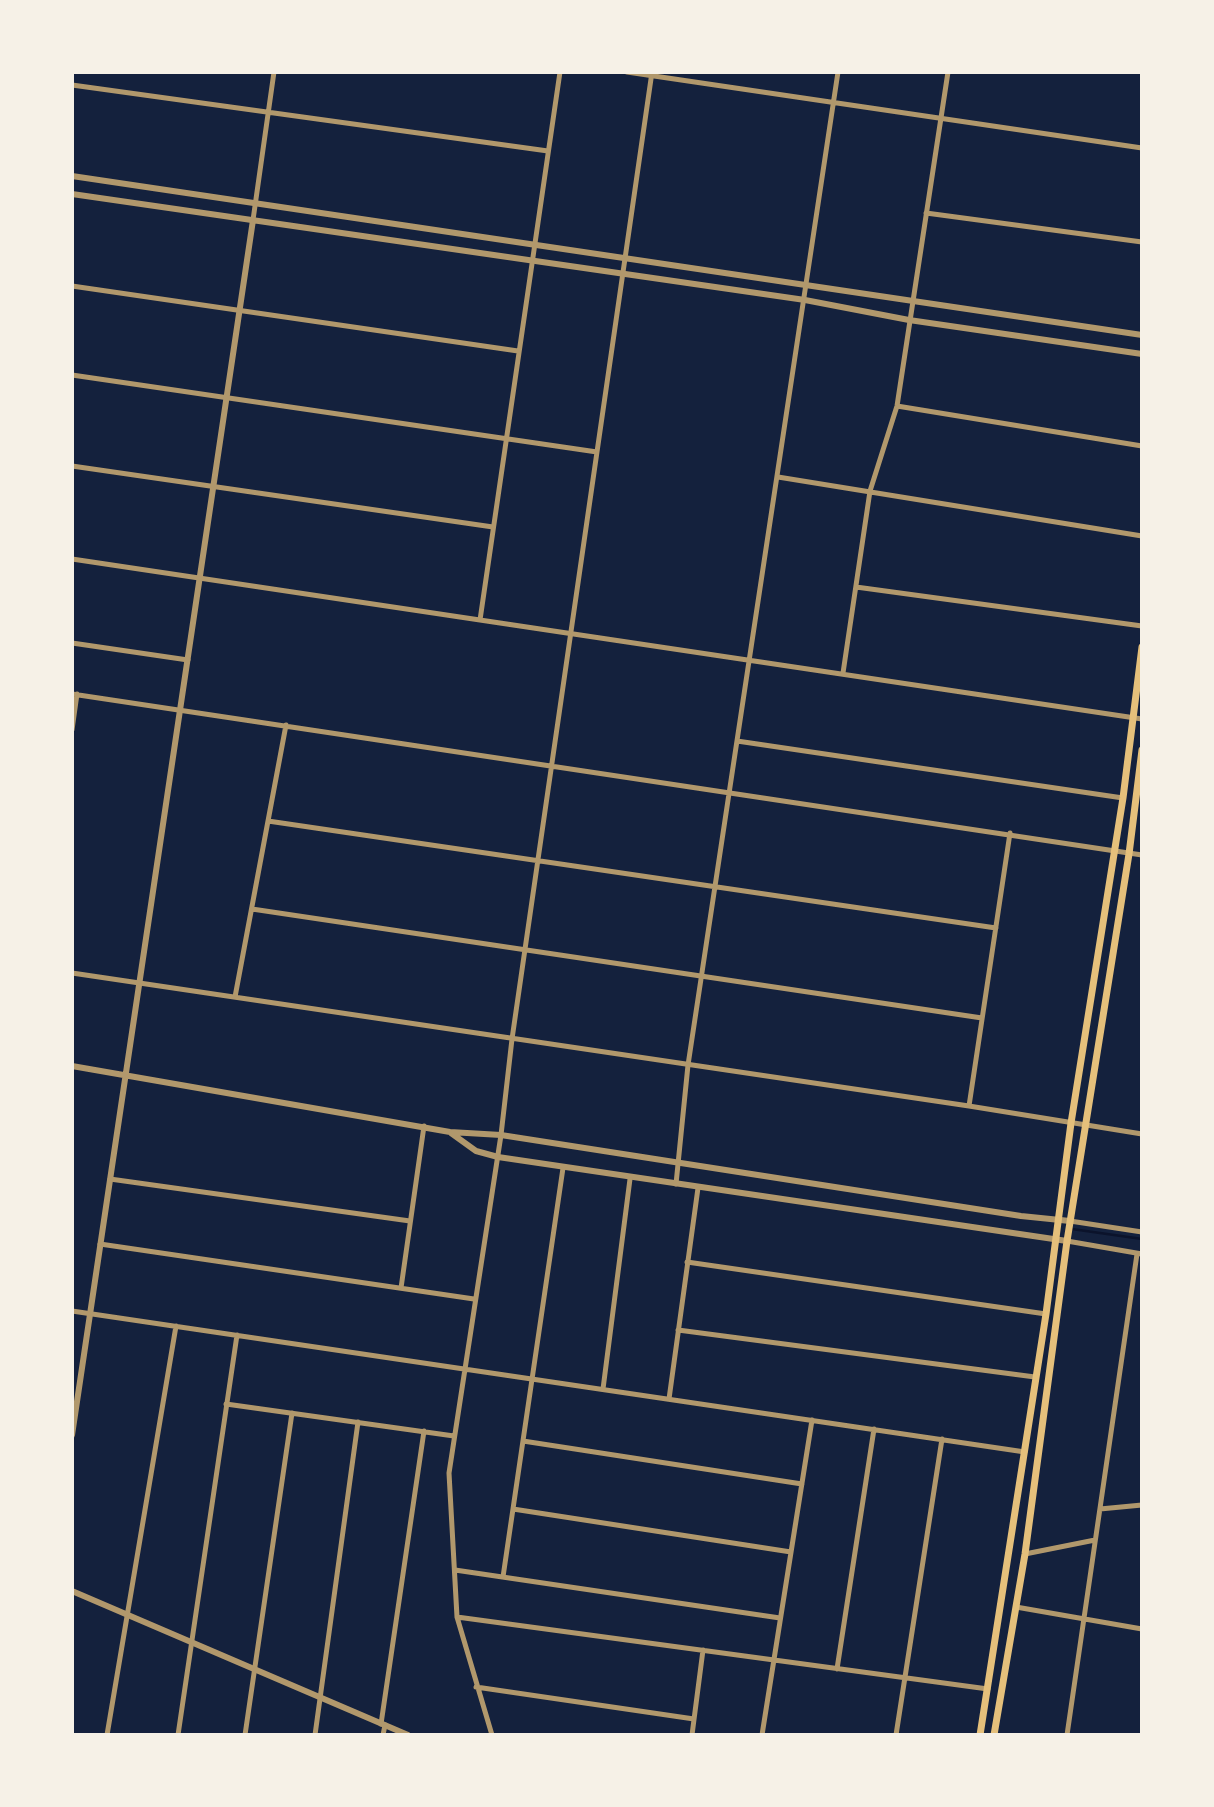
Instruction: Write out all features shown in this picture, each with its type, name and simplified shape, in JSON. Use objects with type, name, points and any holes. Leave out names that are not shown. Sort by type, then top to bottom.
[{"type":"main road","points":[[980,1735],[1046,1314],[1070,1123],[1123,799],[1142,647]]},
{"type":"main road","points":[[994,1735],[1025,1554],[1070,1221],[1129,854],[1140,802],[1142,750]]},
{"type":"street","points":[[72,1435],[274,72]]},
{"type":"street","points":[[480,620],[530,261],[560,72]]},
{"type":"street","points":[[627,72],[1142,148]]},
{"type":"street","points":[[676,1184],[688,1065],[838,72]]},
{"type":"street","points":[[843,673],[870,491],[897,406],[948,72]]},
{"type":"street","points":[[492,1735],[457,1616],[448,1489],[474,1299],[498,1157],[537,859],[652,74]]},
{"type":"street","points":[[72,85],[548,151]]},
{"type":"street","points":[[72,176],[1142,335]]},
{"type":"street","points":[[72,194],[805,300],[909,320],[1142,354]]},
{"type":"street","points":[[926,213],[1142,242]]},
{"type":"street","points":[[72,286],[518,351]]},
{"type":"street","points":[[72,375],[597,452]]},
{"type":"street","points":[[897,406],[1142,446]]},
{"type":"street","points":[[72,466],[493,527]]},
{"type":"street","points":[[778,477],[1142,536]]},
{"type":"street","points":[[72,559],[1142,719]]},
{"type":"street","points":[[856,587],[1142,626]]},
{"type":"street","points":[[72,643],[188,660]]},
{"type":"street","points":[[72,730],[74,694],[1142,855]]},
{"type":"street","points":[[235,997],[286,725]]},
{"type":"street","points":[[737,741],[1123,799]]},
{"type":"street","points":[[268,821],[996,928]]},
{"type":"street","points":[[970,1106],[1010,833]]},
{"type":"street","points":[[252,909],[982,1018]]},
{"type":"street","points":[[72,972],[1142,1134]]},
{"type":"street","points":[[72,1066],[450,1132],[501,1135],[1142,1232]]},
{"type":"street","points":[[401,1288],[424,1126]]},
{"type":"street","points":[[450,1132],[476,1151],[498,1157],[1140,1254],[1067,1735]]},
{"type":"street","points":[[503,1577],[563,1168]]},
{"type":"street","points":[[110,1179],[410,1221]]},
{"type":"street","points":[[603,1389],[630,1179]]},
{"type":"street","points":[[669,1399],[698,1188]]},
{"type":"street","points":[[100,1244],[474,1299]]},
{"type":"street","points":[[687,1262],[1046,1314]]},
{"type":"street","points":[[72,1311],[1025,1452]]},
{"type":"street","points":[[107,1735],[125,1614],[176,1326]]},
{"type":"street","points":[[678,1330],[1035,1377]]},
{"type":"street","points":[[178,1735],[237,1335]]},
{"type":"street","points":[[226,1404],[454,1436]]},
{"type":"street","points":[[245,1735],[292,1413]]},
{"type":"street","points":[[761,1735],[813,1420]]},
{"type":"street","points":[[315,1735],[358,1422]]},
{"type":"street","points":[[838,1669],[874,1429]]},
{"type":"street","points":[[383,1735],[424,1432]]},
{"type":"street","points":[[896,1735],[942,1439]]},
{"type":"street","points":[[523,1441],[802,1484]]},
{"type":"street","points":[[1100,1508],[1142,1505]]},
{"type":"street","points":[[513,1509],[791,1552]]},
{"type":"street","points":[[1025,1554],[1095,1540]]},
{"type":"street","points":[[455,1570],[780,1618]]},
{"type":"street","points":[[72,1591],[408,1735]]},
{"type":"street","points":[[1016,1607],[1142,1629]]},
{"type":"street","points":[[457,1616],[988,1689]]},
{"type":"street","points":[[692,1735],[703,1650]]},
{"type":"street","points":[[476,1687],[694,1719]]},
{"type":"waterway","points":[[1072,1229],[1142,1239]]}]
